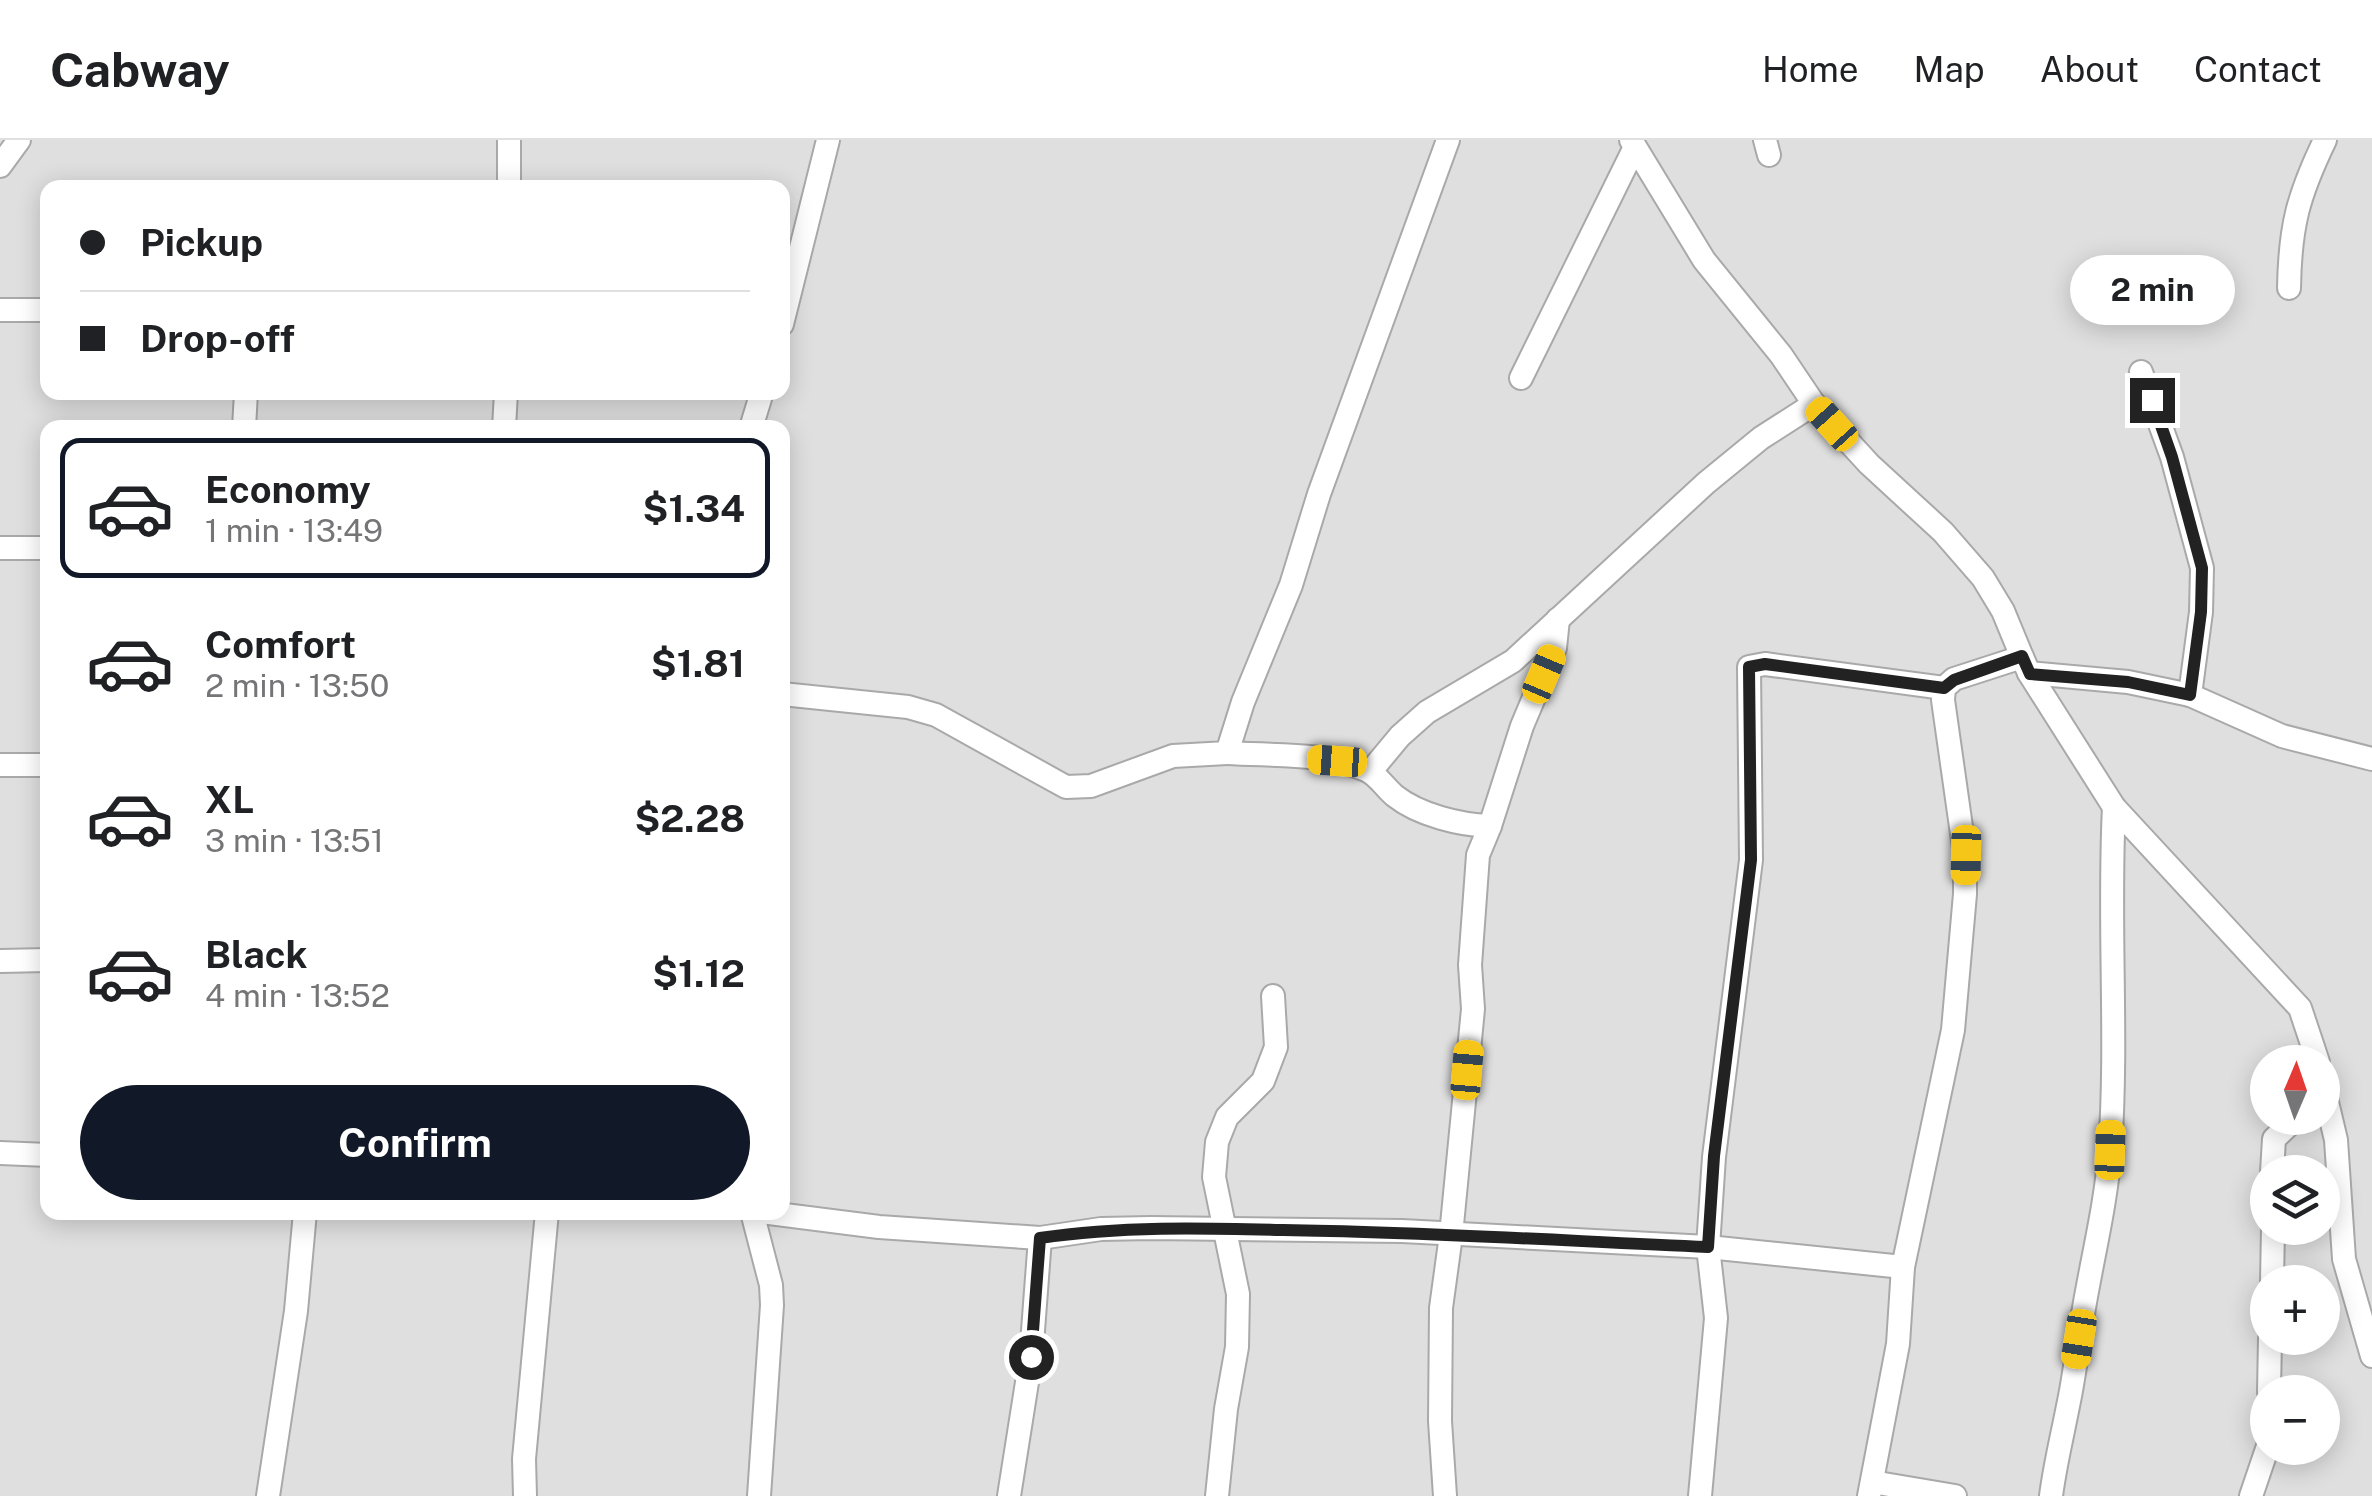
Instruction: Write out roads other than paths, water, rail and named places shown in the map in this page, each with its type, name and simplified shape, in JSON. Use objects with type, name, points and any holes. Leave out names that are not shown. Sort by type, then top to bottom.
[{"type":"street","points":[[0,166],[18,140]]},
{"type":"street","points":[[509,140],[509,180]]},
{"type":"street","points":[[790,292],[828,140]]},
{"type":"street","points":[[1227,753],[1243,702],[1291,585],[1319,494],[1448,140]]},
{"type":"street","points":[[2289,288],[2290,239],[2297,206],[2325,140]]},
{"type":"street","points":[[1521,378],[1632,144]]},
{"type":"street","points":[[1632,144],[1704,260],[1814,404],[1868,464],[1943,532],[1983,578],[2003,611],[2026,665],[2114,807],[2300,1008],[2312,1045]]},
{"type":"street","points":[[0,310],[40,310]]},
{"type":"street","points":[[2141,372],[2172,457],[2202,568],[2201,612],[2190,695]]},
{"type":"street","points":[[1370,772],[1426,712],[1513,661],[1706,483],[1761,438],[1814,404]]},
{"type":"street","points":[[0,548],[40,548]]},
{"type":"street","points":[[1445,1496],[1440,1421],[1441,1308],[1472,1009],[1470,965],[1478,855],[1522,726],[1555,648],[1558,618]]},
{"type":"street","points":[[1700,1496],[1716,1318],[1708,1247],[1714,1156],[1751,860],[1749,667],[1765,664],[1944,688]]},
{"type":"street","points":[[1955,1496],[1870,1489],[1898,1344],[1904,1267],[1953,1030],[1966,855],[1942,700],[1944,688],[1954,680],[2026,665],[2190,695],[2282,736],[2372,759]]},
{"type":"street","points":[[790,695],[908,707],[936,715],[1066,787],[1091,786],[1173,756],[1227,753],[1337,761],[1370,772],[1397,798],[1467,825],[1490,826]]},
{"type":"street","points":[[0,765],[40,765]]},
{"type":"street","points":[[2051,1496],[2102,1226],[2110,1150],[2110,892],[2114,807]]},
{"type":"street","points":[[0,961],[40,960]]},
{"type":"street","points":[[1217,1496],[1237,1347],[1238,1294],[1214,1176],[1218,1142],[1227,1117],[1263,1081],[1276,1047],[1273,996]]},
{"type":"street","points":[[2335,1135],[2344,1259],[2372,1356]]},
{"type":"street","points":[[0,1153],[40,1155]]},
{"type":"street","points":[[790,1215],[1040,1238],[1101,1229],[1224,1228],[1451,1235],[1708,1247],[1904,1267]]},
{"type":"street","points":[[268,1496],[296,1311],[304,1220]]},
{"type":"street","points":[[525,1496],[524,1459],[545,1220]]},
{"type":"street","points":[[754,1220],[772,1305],[759,1496]]},
{"type":"street","points":[[1009,1496],[1031,1357],[1040,1238]]},
{"type":"street","points":[[2251,1496],[2262,1465]]}]
